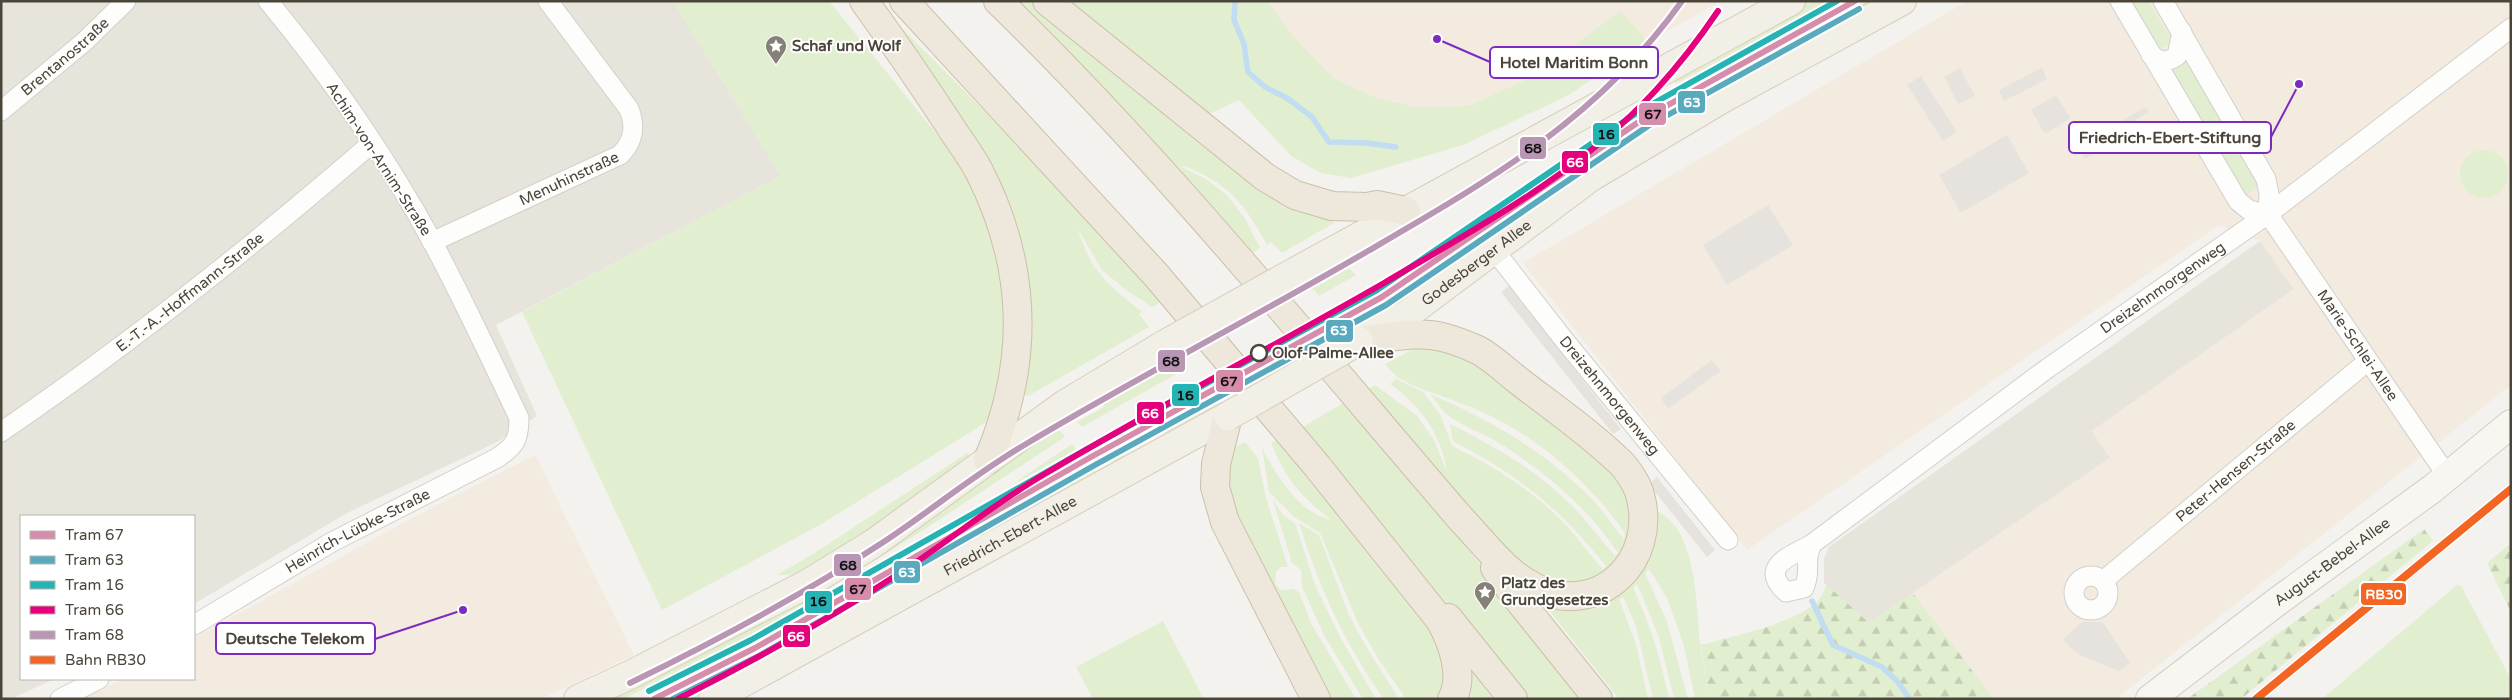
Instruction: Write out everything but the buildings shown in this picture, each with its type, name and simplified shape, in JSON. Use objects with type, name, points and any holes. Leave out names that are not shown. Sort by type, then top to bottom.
[{"type":"highway","points":[[864,1],[978,169],[993,201],[1004,232],[1016,292],[1019,322],[1018,353],[1010,401],[988,460]]},
{"type":"highway","points":[[904,1],[1156,275],[1373,535],[1440,620],[1451,640],[1456,662],[1456,692],[1452,699]]},
{"type":"highway","points":[[998,1],[1032,34],[1168,180],[1461,519],[1512,572],[1536,588],[1564,596],[1594,593],[1620,578],[1635,554],[1643,524],[1640,494],[1622,464],[1571,420],[1479,350],[1441,336],[1416,335],[1360,341]]},
{"type":"highway","points":[[1047,1],[1265,177],[1295,195],[1332,206],[1367,207],[1376,205],[1406,211]]},
{"type":"highway","points":[[1228,416],[1216,464],[1215,487],[1225,522],[1316,699]]},
{"type":"highway","points":[[1461,519],[1513,594],[1598,699]]},
{"type":"highway","points":[[1373,535],[1468,641],[1513,699]]},
{"type":"main road","points":[[578,699],[632,674],[807,584],[874,543],[1065,404],[1166,344],[1791,1]]},
{"type":"main road","name":"Godesberger Allee","points":[[1228,416],[1408,314],[1591,177],[1722,98],[1902,1]]},
{"type":"main road","name":"Friedrich-Ebert-Allee","points":[[713,699],[1228,416]]},
{"type":"main road","name":"August-Bebel-Allee","points":[[2150,699],[2278,601],[2448,477],[2511,424]]},
{"type":"street","name":"Brentanostraße","points":[[1,111],[84,42],[126,1]]},
{"type":"street","name":"Achim-von-Arnim-Straße","points":[[268,1],[297,37],[372,143],[432,242],[519,418],[519,436]]},
{"type":"street","name":"Menuhinstraße","points":[[432,242],[620,155],[631,141],[634,126],[629,109],[548,1]]},
{"type":"street","points":[[2120,1],[2238,202],[2249,210],[2268,214],[2269,194],[2266,179],[2163,1]]},
{"type":"street","name":"Dreizehnmorgenweg","points":[[1812,544],[2040,374],[2268,214],[2511,28]]},
{"type":"street","points":[[2151,55],[2160,61],[2169,61],[2177,56],[2182,32]]},
{"type":"street","name":"E.-T.-A.-Hoffmann-Straße","points":[[1,432],[188,296],[277,225],[372,143]]},
{"type":"street","name":"Marie-Schlei-Allee","points":[[2268,214],[2448,477]]},
{"type":"street","name":"Dreizehnmorgenweg","points":[[1494,250],[1565,341],[1728,540]]},
{"type":"street","name":"Peter-Hensen-Straße","points":[[2104,580],[2368,361]]},
{"type":"street","name":"Heinrich-Lübke-Straße","points":[[195,625],[332,542],[497,458],[509,450],[519,436]]},
{"type":"street","points":[[60,699],[97,680]]},
{"type":"shaded area","points":[[1,1],[673,1],[781,176],[496,325],[537,416],[497,442],[347,513],[195,603],[195,515],[20,515],[20,680],[52,680],[11,699],[1,699]]},
{"type":"shaded area","points":[[1267,1],[1721,1],[1648,42],[1621,11],[1525,80],[1469,106],[1415,107],[1374,97],[1334,79],[1294,37]]},
{"type":"shaded area","points":[[1967,1],[2511,1],[2511,385],[2116,699],[1994,699],[1913,593],[2110,458],[2092,431],[2294,289],[2260,241],[2219,225],[1747,550],[1523,263]]},
{"type":"shaded area","points":[[1960,68],[1975,96],[1958,104],[1944,77]]},
{"type":"shaded area","points":[[2042,68],[2047,79],[2004,101],[1999,90]]},
{"type":"shaded area","points":[[1921,76],[1957,132],[1943,141],[1907,85]]},
{"type":"shaded area","points":[[2056,95],[2071,118],[2045,134],[2031,110]]},
{"type":"shaded area","points":[[2146,107],[2149,112],[2135,120],[2139,128],[2085,159],[2078,146]]},
{"type":"shaded area","points":[[2007,135],[2029,173],[1961,213],[1939,175]]},
{"type":"shaded area","points":[[1768,205],[1793,245],[1727,285],[1703,245]]},
{"type":"shaded area","points":[[2260,241],[2294,289],[2092,431],[2110,458],[1869,623],[1824,583],[1824,558],[1829,547]]},
{"type":"shaded area","points":[[1509,286],[1621,429],[1613,434],[1501,292]]},
{"type":"shaded area","points":[[1712,360],[1721,371],[1668,409],[1661,398]]},
{"type":"shaded area","points":[[535,455],[634,655],[541,699],[83,699],[121,680],[195,680],[195,637],[410,519]]},
{"type":"shaded area","points":[[1657,477],[1715,550],[1707,557],[1649,484]]},
{"type":"shaded area","points":[[2082,622],[2103,622],[2130,663],[2119,671],[2082,656],[2070,647],[2063,639]]},
{"type":"green space","points":[[673,1],[829,1],[965,169],[993,242],[1008,305],[995,417],[823,523],[662,610],[522,312],[781,176]]},
{"type":"green space","points":[[1013,1],[1034,1],[1334,220],[1334,223],[1282,253],[1271,242],[1267,245],[1247,212],[1221,185],[1191,169],[1180,166],[1206,179],[1227,195],[1246,220],[1260,248],[1250,255]]},
{"type":"green space","points":[[1067,1],[1267,1],[1294,37],[1334,79],[1374,97],[1415,107],[1469,106],[1525,80],[1621,11],[1648,42],[1567,96],[1463,145],[1351,178],[1321,173],[1292,157],[1239,100],[1207,115]]},
{"type":"green space","points":[[1810,1],[1829,1],[1676,84],[1672,76]]},
{"type":"green space","points":[[1867,1],[1884,1],[1462,265],[1455,256],[1621,139],[1684,100]]},
{"type":"green space","points":[[2127,1],[2148,1],[2172,41],[2157,50]]},
{"type":"green space","points":[[897,23],[1031,158],[1161,302],[1152,307],[1126,290],[1102,270],[1078,229],[1088,256],[1095,267],[1110,285],[1142,312],[1139,314],[1149,327],[1028,396],[1023,394],[1027,291],[894,25]]},
{"type":"green space","points":[[2185,61],[2262,183],[2243,197],[2169,71]]},
{"type":"green space","points":[[2484,150],[2493,152],[2501,157],[2506,165],[2508,174],[2506,183],[2501,191],[2493,196],[2484,198],[2475,196],[2467,191],[2462,183],[2460,174],[2462,165],[2467,157],[2475,152]]},
{"type":"green space","points":[[1349,268],[1356,275],[1319,296],[1304,279],[1314,273],[1323,283]]},
{"type":"green space","points":[[1381,304],[1389,315],[1352,335],[1342,324]]},
{"type":"green space","points":[[1421,345],[1458,354],[1485,368],[1612,471],[1632,500],[1629,549],[1590,586],[1529,576],[1367,390],[1375,385],[1417,416],[1434,440],[1447,472],[1440,446],[1428,422],[1411,401],[1390,384],[1396,379],[1423,392],[1441,416],[1452,446],[1497,470],[1538,499],[1568,528],[1603,569],[1606,566],[1588,545],[1537,494],[1499,467],[1453,441],[1450,424],[1510,457],[1552,487],[1578,512],[1615,556],[1618,553],[1580,506],[1550,479],[1518,455],[1495,440],[1447,415],[1430,394],[1496,426],[1537,452],[1593,500],[1624,539],[1625,533],[1611,514],[1579,479],[1522,434],[1480,411],[1408,383],[1397,377],[1385,364]]},
{"type":"green space","points":[[1169,351],[1185,369],[1082,427],[1077,422],[1104,407],[1094,396]]},
{"type":"green space","points":[[1210,397],[1220,408],[1168,436],[1163,430],[1123,452],[1126,460],[1116,465],[1107,455]]},
{"type":"green space","points":[[1347,401],[1590,699],[1520,699],[1378,522],[1299,429]]},
{"type":"green space","points":[[1053,423],[1065,437],[908,540],[773,623],[706,659],[623,699],[602,699]]},
{"type":"green space","points":[[1280,438],[1407,592],[1448,658],[1443,699],[1406,699],[1379,660],[1359,625],[1320,533],[1294,517],[1269,492],[1262,448],[1274,470],[1290,492],[1308,509],[1319,516],[1331,520],[1303,495],[1283,468],[1271,443]]},
{"type":"green space","points":[[1245,442],[1258,458],[1266,498],[1288,567],[1281,567],[1276,572],[1275,584],[1281,590],[1293,589],[1299,592],[1312,625],[1356,699],[1329,699],[1241,530],[1229,488],[1229,451]]},
{"type":"green space","points":[[1072,444],[1082,457],[1010,497],[1006,491],[1024,476]]},
{"type":"green space","points":[[967,453],[974,461],[803,574],[777,575],[813,554]]},
{"type":"green space","points":[[1089,463],[1098,475],[740,677],[695,699],[662,699],[824,614]]},
{"type":"green space","points":[[1273,500],[1284,516],[1295,523],[1315,585],[1341,639],[1376,699],[1363,699],[1325,637],[1302,587],[1301,570],[1292,563]]},
{"type":"green space","points":[[1654,510],[1668,518],[1679,532],[1692,567],[1700,642],[1710,699],[1695,699],[1684,646],[1668,600],[1649,569],[1645,573],[1667,622],[1688,699],[1674,699],[1659,637],[1637,584],[1633,588],[1654,642],[1669,699],[1653,699],[1636,626],[1623,597],[1619,599],[1636,644],[1648,699],[1619,699],[1548,609],[1548,606],[1581,604]]},
{"type":"green space","points":[[1299,523],[1319,535],[1348,613],[1365,645],[1399,699],[1384,699],[1357,658],[1324,592]]},
{"type":"green space","points":[[2424,529],[2433,541],[2241,699],[2187,699]]},
{"type":"green space","points":[[2511,543],[2511,612],[2487,563]]},
{"type":"green space","points":[[1827,585],[1869,623],[1913,593],[1994,699],[1710,699],[1701,645],[1746,634],[1792,617],[1817,602]]},
{"type":"green space","points":[[2457,585],[2461,586],[2511,679],[2511,699],[2322,699]]},
{"type":"green space","points":[[1163,621],[1204,699],[1093,699],[1076,667]]},
{"type":"green space","points":[[1470,668],[1493,699],[1460,699]]},
{"type":"waterway","points":[[1235,1],[1234,20],[1244,44],[1248,72],[1265,87],[1287,98],[1312,117],[1329,142],[1367,143],[1396,147]]},
{"type":"waterway","points":[[1812,601],[1833,645],[1882,667],[1897,681],[1910,699]]},
{"type":"tram line","name":"68","points":[[630,683],[728,633],[823,580],[903,529],[989,467],[1026,444],[1413,225],[1499,172],[1539,144],[1615,80],[1649,43],[1682,1]]},
{"type":"tram line","name":"16","points":[[649,691],[751,640],[1087,449],[1377,290],[1638,112],[1837,1]]},
{"type":"tram line","name":"67","points":[[654,699],[755,648],[1091,457],[1382,297],[1643,119],[1855,1]]},
{"type":"tram line","name":"63","points":[[673,699],[759,656],[1095,465],[1386,305],[1648,126],[1859,9]]},
{"type":"tram line","name":"66","points":[[678,699],[764,654],[848,605],[903,571],[1043,475],[1384,283],[1528,196],[1595,147],[1627,120],[1673,71],[1718,11]]},
{"type":"rail line","name":"RB30","points":[[2256,699],[2511,489]]},
{"type":"place","name":"Hotel Maritim Bonn","points":[[1437,39]]},
{"type":"place","name":"Schaf und Wolf","points":[[776,65]]},
{"type":"place","name":"Friedrich-Ebert-Stiftung","points":[[2299,84]]},
{"type":"place","name":"Olof-Palme-Allee","points":[[1259,353]]},
{"type":"place","name":"Deutsche Telekom","points":[[463,610]]},
{"type":"place","name":"Platz des Grundgesetzes","points":[[1485,611]]}]
